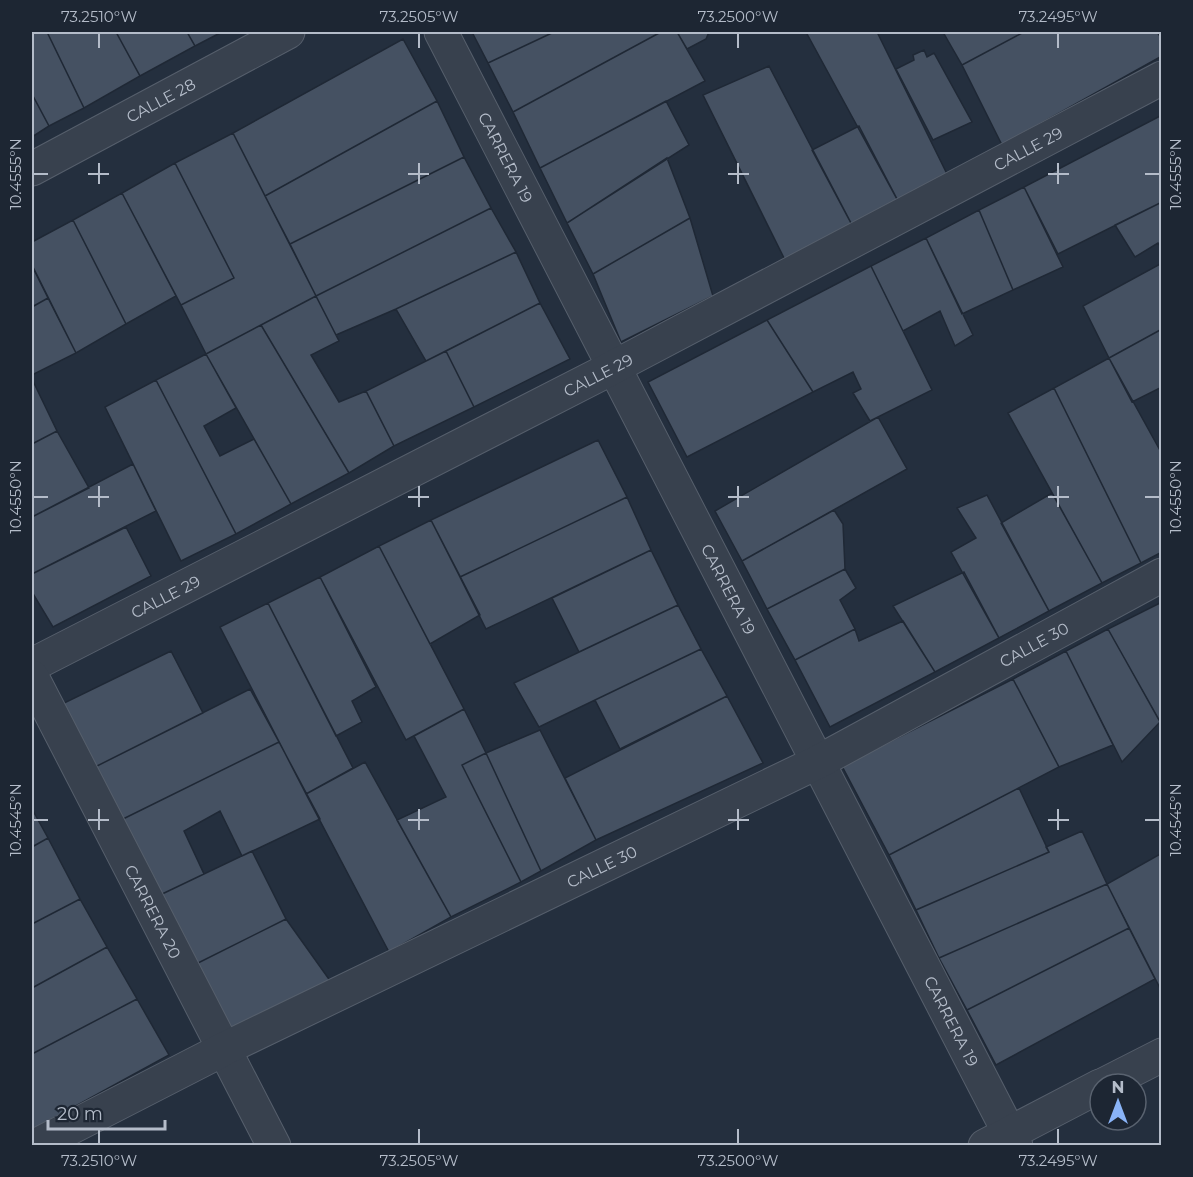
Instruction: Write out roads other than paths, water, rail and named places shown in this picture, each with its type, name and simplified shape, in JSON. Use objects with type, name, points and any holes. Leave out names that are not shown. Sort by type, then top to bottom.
[{"type":"street","name":"CALLE 28","points":[[32,169],[288,32]]},
{"type":"street","name":"CARRERA 19","points":[[441,32],[818,762],[1004,1141]]},
{"type":"street","name":"CALLE 29","points":[[32,665],[614,368],[1161,78]]},
{"type":"street","name":"CALLE 30","points":[[35,1146],[224,1048],[818,762],[1161,575]]},
{"type":"street","name":"CARRERA 20","points":[[32,677],[274,1146]]},
{"type":"street","points":[[1127,1072],[1161,1054]]},
{"type":"street","points":[[1004,1141],[1088,1093]]}]
